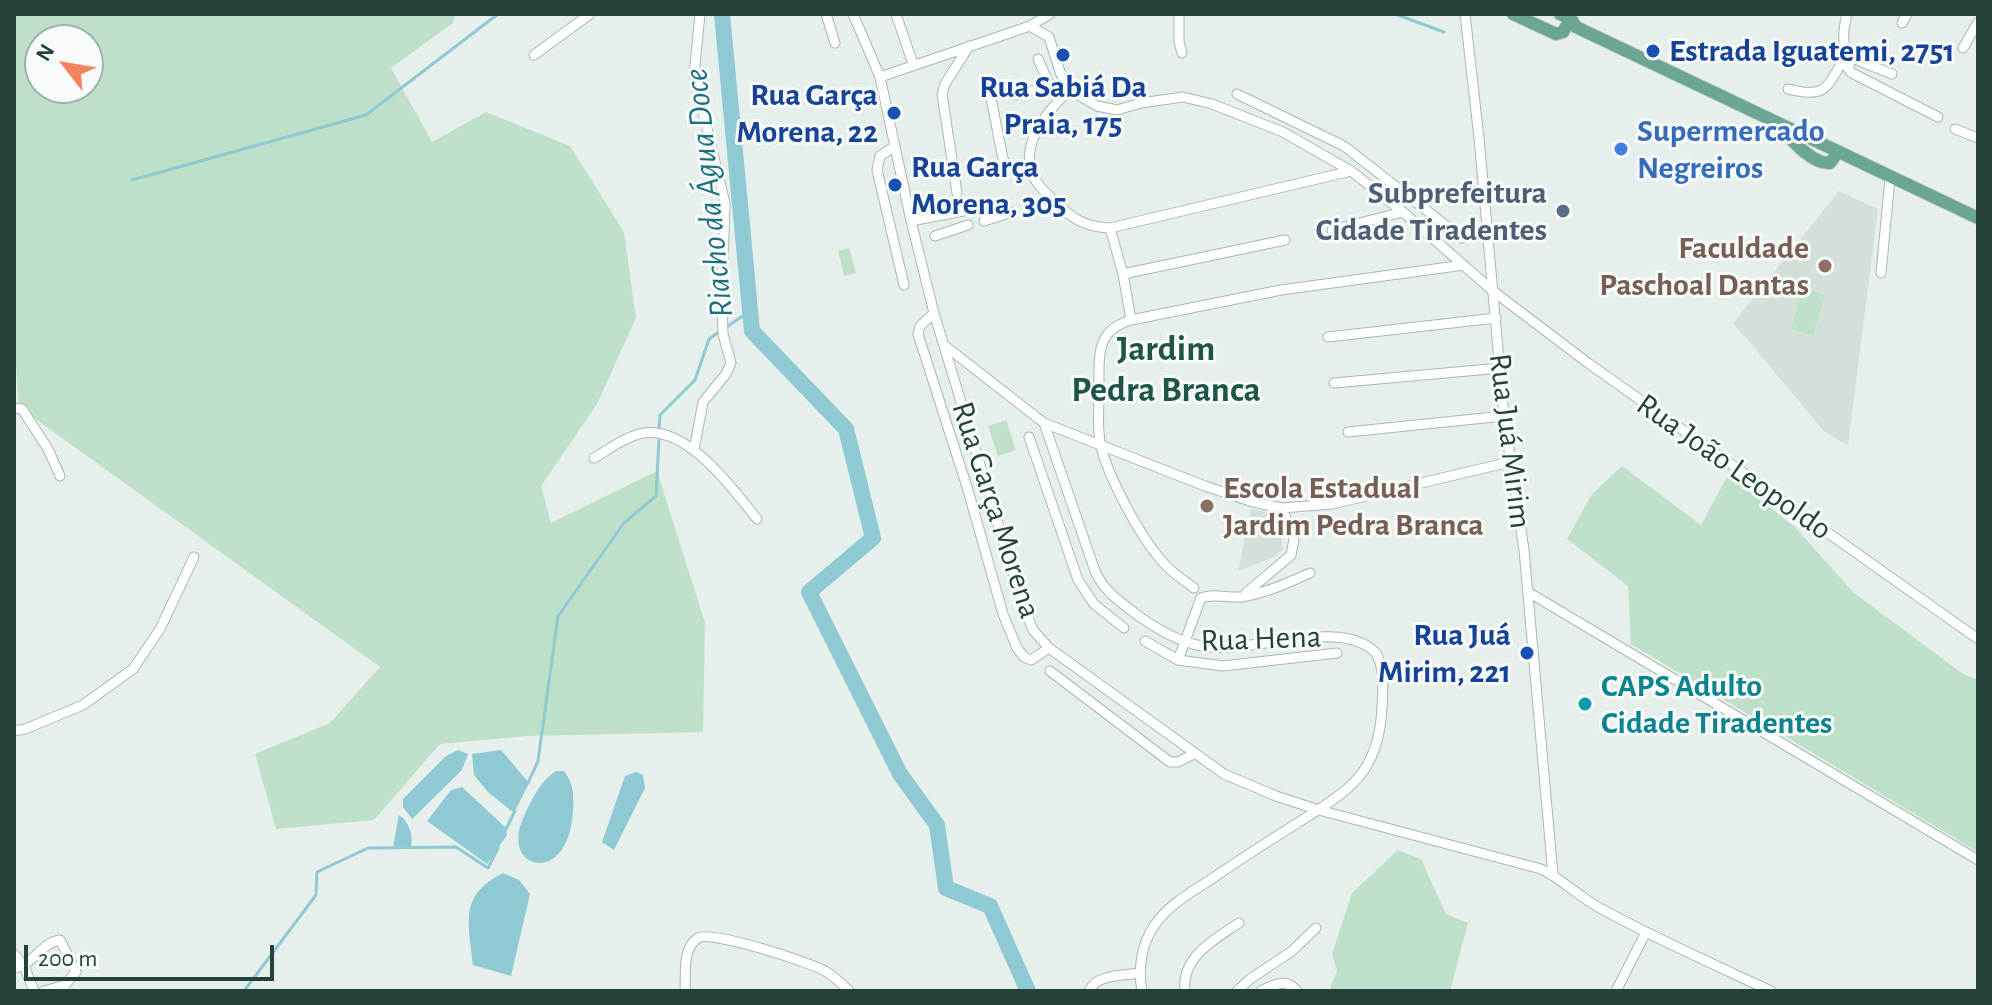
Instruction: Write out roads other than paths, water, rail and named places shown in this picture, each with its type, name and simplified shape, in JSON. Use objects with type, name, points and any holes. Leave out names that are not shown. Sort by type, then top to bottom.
[{"type":"main road","points":[[1513,14],[1556,34],[1561,34],[1568,22]]},
{"type":"main road","points":[[1529,14],[1568,22],[1890,178],[1976,214]]},
{"type":"street","points":[[534,55],[590,14]]},
{"type":"street","points":[[694,450],[703,402],[731,363],[723,334],[725,203],[695,83],[694,61],[700,14]]},
{"type":"street","points":[[826,14],[835,43]]},
{"type":"street","name":"Rua Garça Morena","points":[[853,14],[880,77],[934,313],[1022,603],[1033,630],[1049,648],[1194,754],[1248,785],[1319,810],[1553,875]]},
{"type":"street","points":[[896,14],[913,64]]},
{"type":"street","points":[[880,77],[1030,26],[1050,14]]},
{"type":"street","points":[[1179,14],[1182,53]]},
{"type":"street","name":"Rua Juá Mirim","points":[[1465,14],[1504,416],[1528,592],[1540,756],[1553,875]]},
{"type":"street","points":[[1847,14],[1842,40],[1850,55],[1848,69],[1938,117]]},
{"type":"street","points":[[1963,48],[1978,22]]},
{"type":"street","points":[[1030,26],[1049,37],[1060,72],[1070,90],[1057,102],[1040,127],[1033,141],[1030,168],[1044,192],[1073,219],[1093,227],[1110,228],[1351,171]]},
{"type":"street","points":[[957,193],[942,94],[969,46]]},
{"type":"street","points":[[1850,55],[1892,74]]},
{"type":"street","points":[[1788,89],[1808,94],[1822,90],[1850,55]]},
{"type":"street","points":[[1038,59],[1057,102]]},
{"type":"street","points":[[1016,95],[1050,86]]},
{"type":"street","points":[[989,88],[1003,159],[1012,170],[1030,168]]},
{"type":"street","name":"Rua João Leopoldo","points":[[1070,90],[1110,110],[1183,97],[1212,104],[1283,132],[1335,161],[1403,212],[1493,291],[1716,456],[1978,639]]},
{"type":"street","points":[[1237,94],[1344,146],[1462,238]]},
{"type":"street","points":[[1955,129],[1978,138]]},
{"type":"street","points":[[895,146],[880,156],[877,170],[904,285]]},
{"type":"street","points":[[1335,161],[1344,146]]},
{"type":"street","points":[[1881,273],[1890,178]]},
{"type":"street","points":[[911,221],[1000,204]]},
{"type":"street","points":[[988,206],[988,220],[1012,212]]},
{"type":"street","points":[[1332,230],[1403,212]]},
{"type":"street","points":[[952,213],[956,229]]},
{"type":"street","points":[[935,236],[968,225]]},
{"type":"street","points":[[1110,228],[1123,274],[1131,320]]},
{"type":"street","points":[[1123,274],[1285,240]]},
{"type":"street","points":[[1194,588],[1170,570],[1152,547],[1123,499],[1100,445],[1099,353],[1108,332],[1118,324],[1131,320],[1281,290],[1464,265]]},
{"type":"street","points":[[934,313],[920,326],[918,334],[967,487],[1003,614],[1012,639],[1024,657],[1031,660],[1049,648]]},
{"type":"street","points":[[1328,337],[1496,318]]},
{"type":"street","points":[[943,344],[1044,423],[1205,486],[1282,508],[1332,504],[1510,462]]},
{"type":"street","points":[[1334,383],[1501,368]]},
{"type":"street","points":[[14,408],[22,409],[48,449],[60,476]]},
{"type":"street","points":[[1348,432],[1504,416]]},
{"type":"street","name":"Rua Hena","points":[[1044,423],[1095,571],[1107,592],[1148,623],[1185,641],[1215,647],[1345,637],[1363,643],[1376,653],[1383,679],[1381,730],[1375,751],[1364,771],[1351,786],[1319,810],[1243,857],[1164,913],[1150,933],[1139,973]]},
{"type":"street","points":[[594,458],[640,434],[661,435],[694,450],[757,519]]},
{"type":"street","points":[[1029,437],[1070,563],[1085,594],[1124,628]]},
{"type":"street","points":[[1241,597],[1291,555],[1294,539],[1282,508]]},
{"type":"street","points":[[1059,527],[1077,521]]},
{"type":"street","points":[[14,731],[83,705],[133,669],[160,629],[194,557]]},
{"type":"street","points":[[1178,660],[1199,601],[1210,595],[1241,597],[1283,586],[1310,573]]},
{"type":"street","points":[[1528,592],[1978,860]]},
{"type":"street","points":[[1145,641],[1178,660],[1223,666],[1337,653]]},
{"type":"street","points":[[1050,671],[1170,762],[1178,762],[1194,754]]},
{"type":"street","points":[[1553,875],[1594,905],[1771,991]]},
{"type":"street","points":[[1185,991],[1187,971],[1202,949],[1239,923]]},
{"type":"street","points":[[1237,991],[1292,951],[1316,928]]},
{"type":"street","points":[[1616,991],[1646,932]]},
{"type":"street","points":[[685,991],[689,950],[696,939],[706,935],[727,938],[814,965],[832,975],[849,991]]},
{"type":"street","points":[[19,967],[51,941],[60,940],[76,972],[65,985],[44,991]]},
{"type":"street","points":[[14,954],[34,991]]},
{"type":"street","points":[[1089,991],[1092,984],[1102,978],[1139,973],[1142,991]]},
{"type":"street","points":[[1261,991],[1283,983],[1297,991]]},
{"type":"water","points":[[458,750],[468,754],[462,770],[412,819],[403,807],[403,799],[446,756]]},
{"type":"water","points":[[501,750],[529,783],[514,813],[488,792],[474,775],[472,754]]},
{"type":"water","points":[[556,771],[564,771],[573,791],[569,836],[560,852],[549,861],[538,863],[528,859],[521,851],[518,838],[522,821],[536,793]]},
{"type":"water","points":[[636,772],[643,775],[645,788],[614,850],[602,842],[625,776]]},
{"type":"water","points":[[462,787],[505,827],[507,835],[487,864],[427,821],[451,790]]},
{"type":"water","points":[[399,815],[410,829],[411,846],[393,846]]},
{"type":"water","points":[[503,873],[519,880],[530,894],[511,976],[473,965],[470,936],[473,901],[479,891]]},
{"type":"waterway","points":[[132,180],[366,115],[498,14]]},
{"type":"waterway","name":"Riacho da Água Doce","points":[[722,14],[752,331],[846,429],[873,538],[809,592],[900,774],[937,825],[946,888],[990,906],[1028,991]]},
{"type":"waterway","points":[[1395,14],[1444,32]]},
{"type":"waterway","points":[[725,328],[750,311]]},
{"type":"waterway","points":[[659,430],[660,415],[695,380],[709,339],[719,332]]},
{"type":"waterway","points":[[528,783],[538,761],[558,616],[624,523],[656,496],[659,438]]},
{"type":"waterway","points":[[504,833],[515,811]]},
{"type":"waterway","points":[[244,991],[316,895],[317,872],[368,848],[456,847],[488,868],[498,848]]},
{"type":"place","name":"Estrada Iguatemi, 2751","points":[[1653,51]]},
{"type":"place","name":"Rua Sabiá Da Praia, 175","points":[[1063,55]]},
{"type":"place","name":"Rua Garça Morena, 22","points":[[894,113]]},
{"type":"place","name":"Supermercado Negreiros","points":[[1621,149]]},
{"type":"place","name":"Rua Garça Morena, 305","points":[[895,185]]},
{"type":"place","name":"Subprefeitura Cidade Tiradentes","points":[[1563,211]]},
{"type":"place","name":"Faculdade Paschoal Dantas","points":[[1825,266]]},
{"type":"place","name":"Escola Estadual Jardim Pedra Branca","points":[[1207,506]]},
{"type":"place","name":"Rua Juá Mirim, 221","points":[[1527,653]]},
{"type":"place","name":"CAPS Adulto Cidade Tiradentes","points":[[1585,704]]},
{"type":"district","name":"Jardim Pedra Branca","points":[[1166,370]]}]
